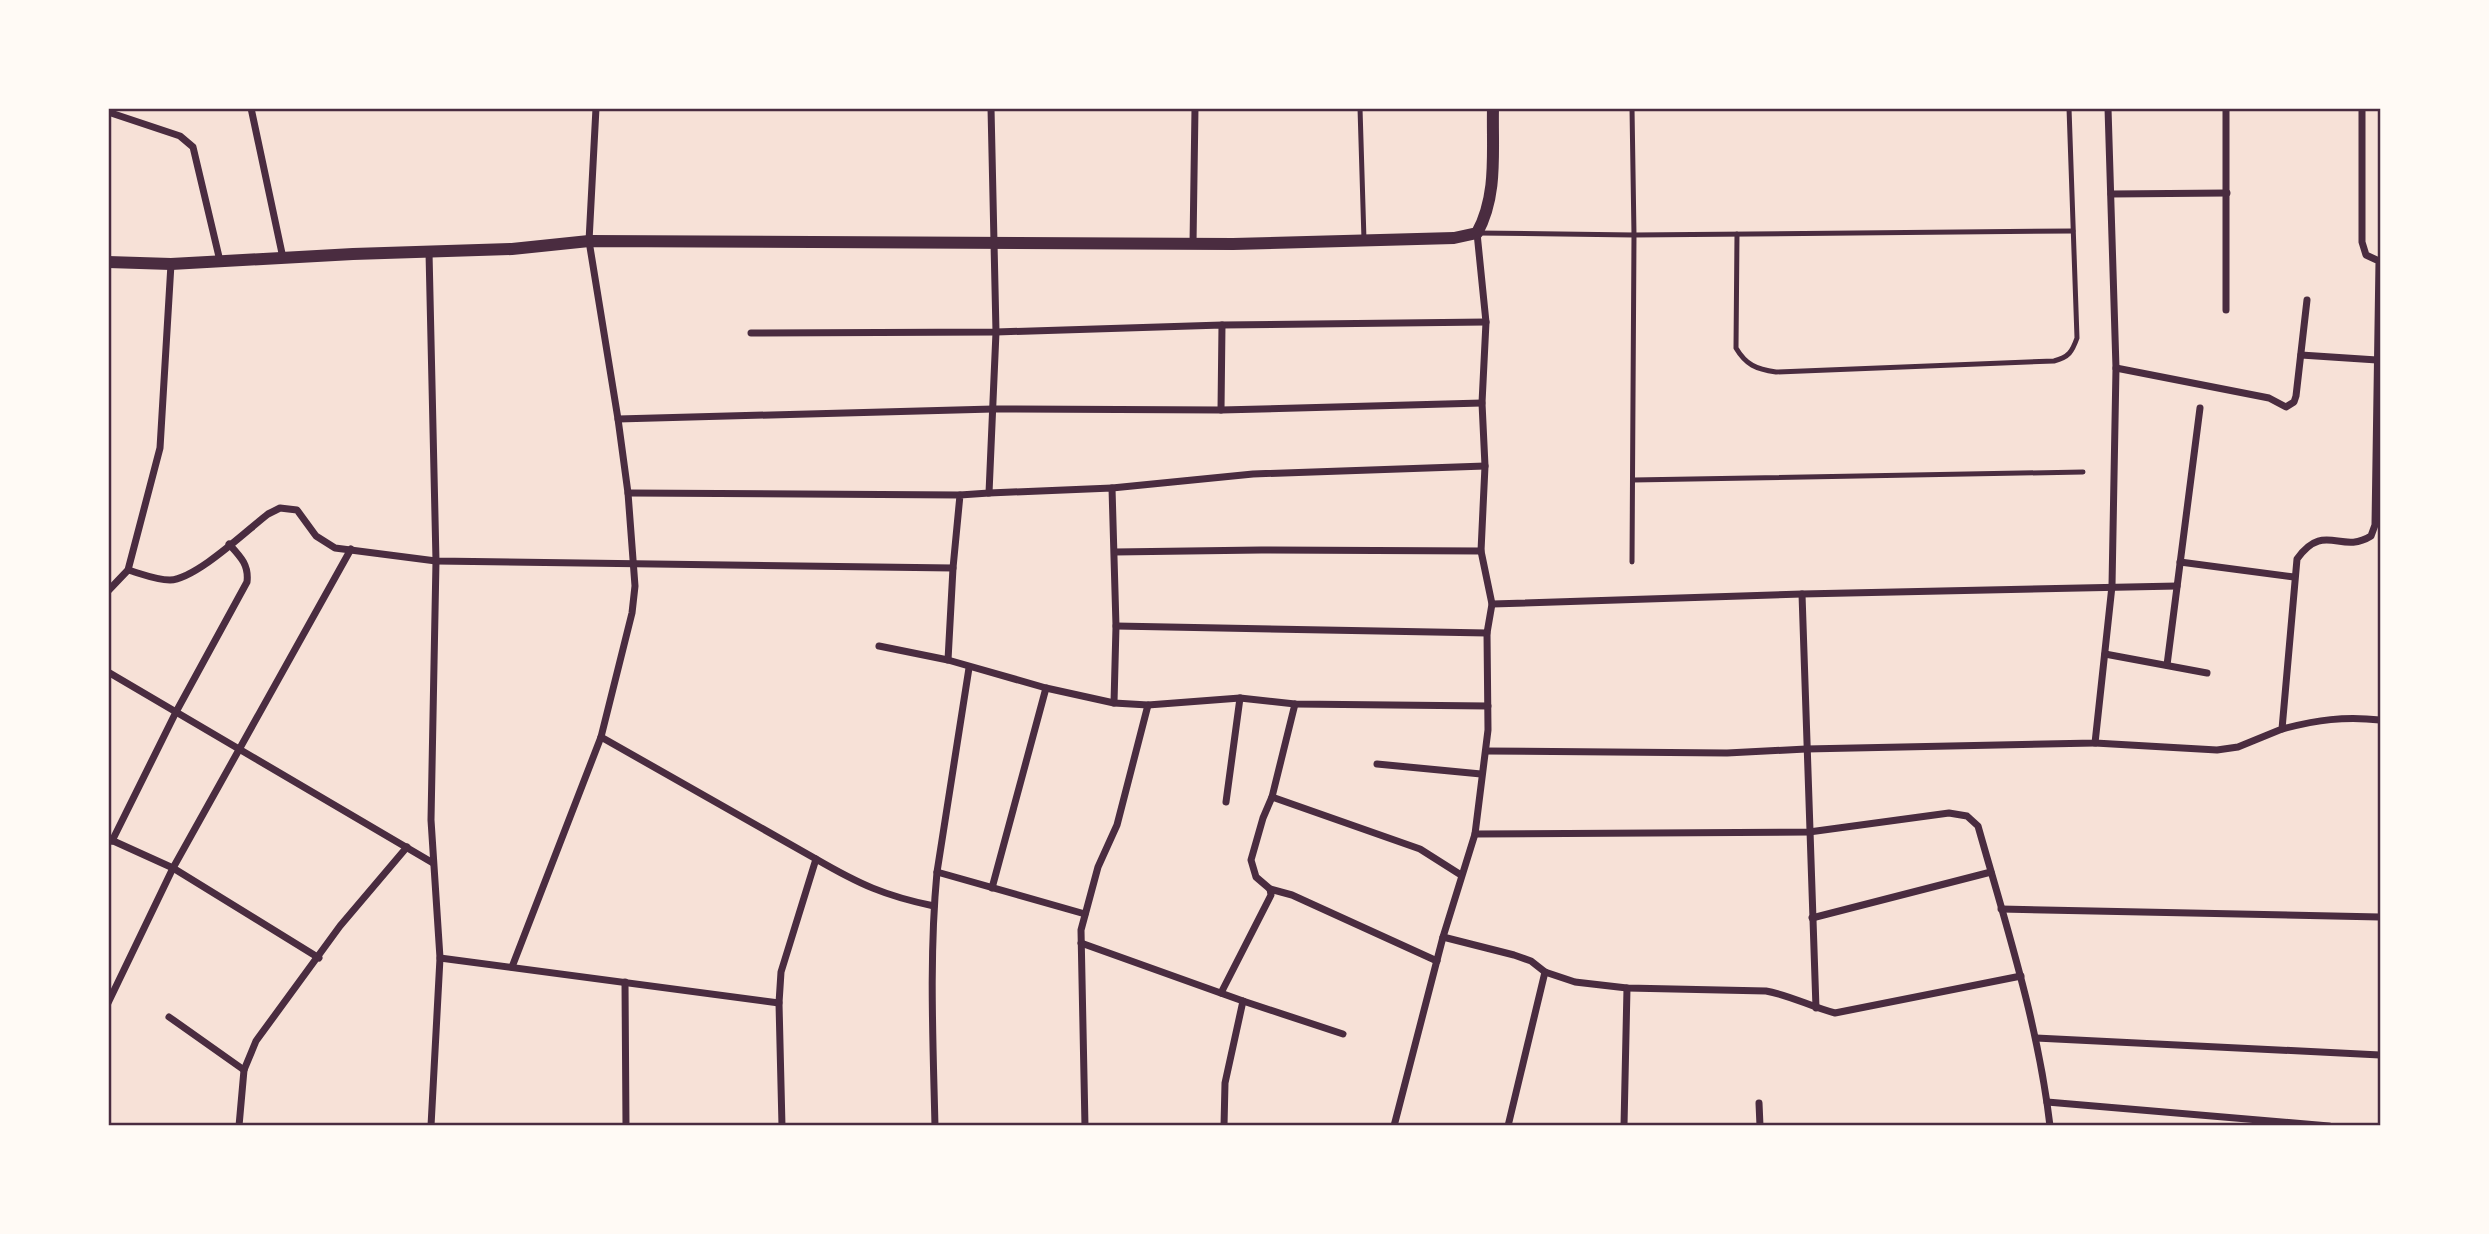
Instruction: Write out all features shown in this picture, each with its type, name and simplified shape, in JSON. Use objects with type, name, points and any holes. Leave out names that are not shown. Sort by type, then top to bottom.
[{"type":"street","points":[[251,108],[283,258]]},
{"type":"street","points":[[512,967],[601,737],[632,613],[635,586],[628,493],[589,241],[596,108]]},
{"type":"street","points":[[989,493],[996,332],[991,108]]},
{"type":"street","points":[[1193,244],[1195,108]]},
{"type":"street","points":[[1394,1125],[1443,937],[1475,834],[1486,751],[1487,633],[1492,604],[1481,551],[1485,466],[1482,402],[1486,322],[1477,233],[1486,217],[1492,194],[1493,108]]},
{"type":"street","points":[[2095,743],[2112,586],[2116,368],[2108,108]]},
{"type":"street","points":[[2226,108],[2226,310]]},
{"type":"street","points":[[2282,729],[2297,559],[2305,547],[2315,540],[2358,542],[2371,536],[2375,526],[2380,261],[2366,255],[2362,242],[2361,108]]},
{"type":"street","points":[[108,112],[180,136],[193,147],[220,261]]},
{"type":"street","points":[[2112,194],[2227,193]]},
{"type":"street","points":[[108,262],[171,264],[512,249],[589,241],[1193,244],[1454,238],[1477,233]]},
{"type":"street","points":[[429,252],[436,561],[430,820],[440,958],[431,1125]]},
{"type":"street","points":[[108,592],[128,570],[160,447],[171,264]]},
{"type":"street","points":[[2116,368],[2269,398],[2287,407],[2294,402],[2296,396],[2307,300]]},
{"type":"street","points":[[751,332],[996,332],[1486,322]]},
{"type":"street","points":[[1221,410],[1222,326]]},
{"type":"street","points":[[2301,355],[2377,360]]},
{"type":"street","points":[[618,419],[993,409],[1221,410],[1482,402]]},
{"type":"street","points":[[2167,666],[2200,408]]},
{"type":"street","points":[[628,493],[960,495],[1112,488],[1253,474],[1485,466]]},
{"type":"street","points":[[1112,488],[1115,552],[1115,703]]},
{"type":"street","points":[[948,660],[960,495]]},
{"type":"street","points":[[128,570],[156,579],[173,580],[190,575],[268,514],[281,508],[297,510],[316,536],[335,548],[436,561],[953,568]]},
{"type":"street","points":[[229,544],[243,559],[248,570],[247,582],[110,840],[173,868],[319,958]]},
{"type":"street","points":[[108,1003],[173,868],[351,549]]},
{"type":"street","points":[[1115,552],[1481,551]]},
{"type":"street","points":[[2180,562],[2294,577]]},
{"type":"street","points":[[1492,604],[2177,586]]},
{"type":"street","points":[[1802,594],[1816,1008]]},
{"type":"street","points":[[1116,626],[1487,633]]},
{"type":"street","points":[[879,646],[948,660],[1046,688],[1115,703],[1148,705],[1240,698],[1295,704],[1488,706]]},
{"type":"street","points":[[2105,654],[2207,673]]},
{"type":"street","points":[[935,1125],[932,961],[934,906],[937,872],[970,668]]},
{"type":"street","points":[[108,672],[433,863]]},
{"type":"street","points":[[992,888],[1046,688]]},
{"type":"street","points":[[1226,802],[1240,698]]},
{"type":"street","points":[[1221,993],[1271,895],[1256,877],[1251,860],[1272,797],[1295,704]]},
{"type":"street","points":[[1085,1125],[1081,943],[1085,914],[1098,867],[1116,825],[1148,705]]},
{"type":"street","points":[[1486,751],[1727,752],[2095,743],[2217,750],[2238,747],[2282,729],[2320,719],[2355,717],[2381,720]]},
{"type":"street","points":[[601,737],[860,884],[904,900],[934,906]]},
{"type":"street","points":[[1377,764],[1481,774]]},
{"type":"street","points":[[1272,797],[1420,849],[1461,875]]},
{"type":"street","points":[[1475,834],[1809,832],[1949,813],[1967,816],[1978,826],[2021,976],[2036,1038],[2050,1125]]},
{"type":"street","points":[[239,1125],[244,1070],[256,1041],[340,926],[407,847]]},
{"type":"street","points":[[782,1125],[779,1003],[781,972],[816,859]]},
{"type":"street","points":[[937,872],[1085,914]]},
{"type":"street","points":[[1812,918],[1991,872]]},
{"type":"street","points":[[1269,890],[1292,895],[1437,961]]},
{"type":"street","points":[[2001,909],[2381,916]]},
{"type":"street","points":[[1443,937],[1514,955],[1531,961],[1545,972],[1575,982],[1627,988],[1783,993],[1816,1008],[1835,1013],[2021,976]]},
{"type":"street","points":[[1081,943],[1343,1034]]},
{"type":"street","points":[[440,958],[779,1003]]},
{"type":"street","points":[[1508,1125],[1545,972]]},
{"type":"street","points":[[625,982],[626,1125]]},
{"type":"street","points":[[1624,1125],[1627,988]]},
{"type":"street","points":[[1224,1125],[1225,1083],[1243,1001]]},
{"type":"street","points":[[169,1017],[244,1070]]},
{"type":"street","points":[[2036,1038],[2381,1055]]},
{"type":"street","points":[[1759,1102],[1760,1125]]},
{"type":"street","points":[[2047,1102],[2329,1125]]},
{"type":"lane","points":[[1360,108],[1364,240]]},
{"type":"lane","points":[[1632,108],[1632,562]]},
{"type":"lane","points":[[1737,234],[1736,348],[1743,360],[1757,369],[1776,372],[2054,361],[2065,358],[2073,351],[2077,338],[2069,108]]},
{"type":"lane","points":[[1477,233],[1633,235],[2073,231]]},
{"type":"lane","points":[[1633,480],[2083,472]]}]
